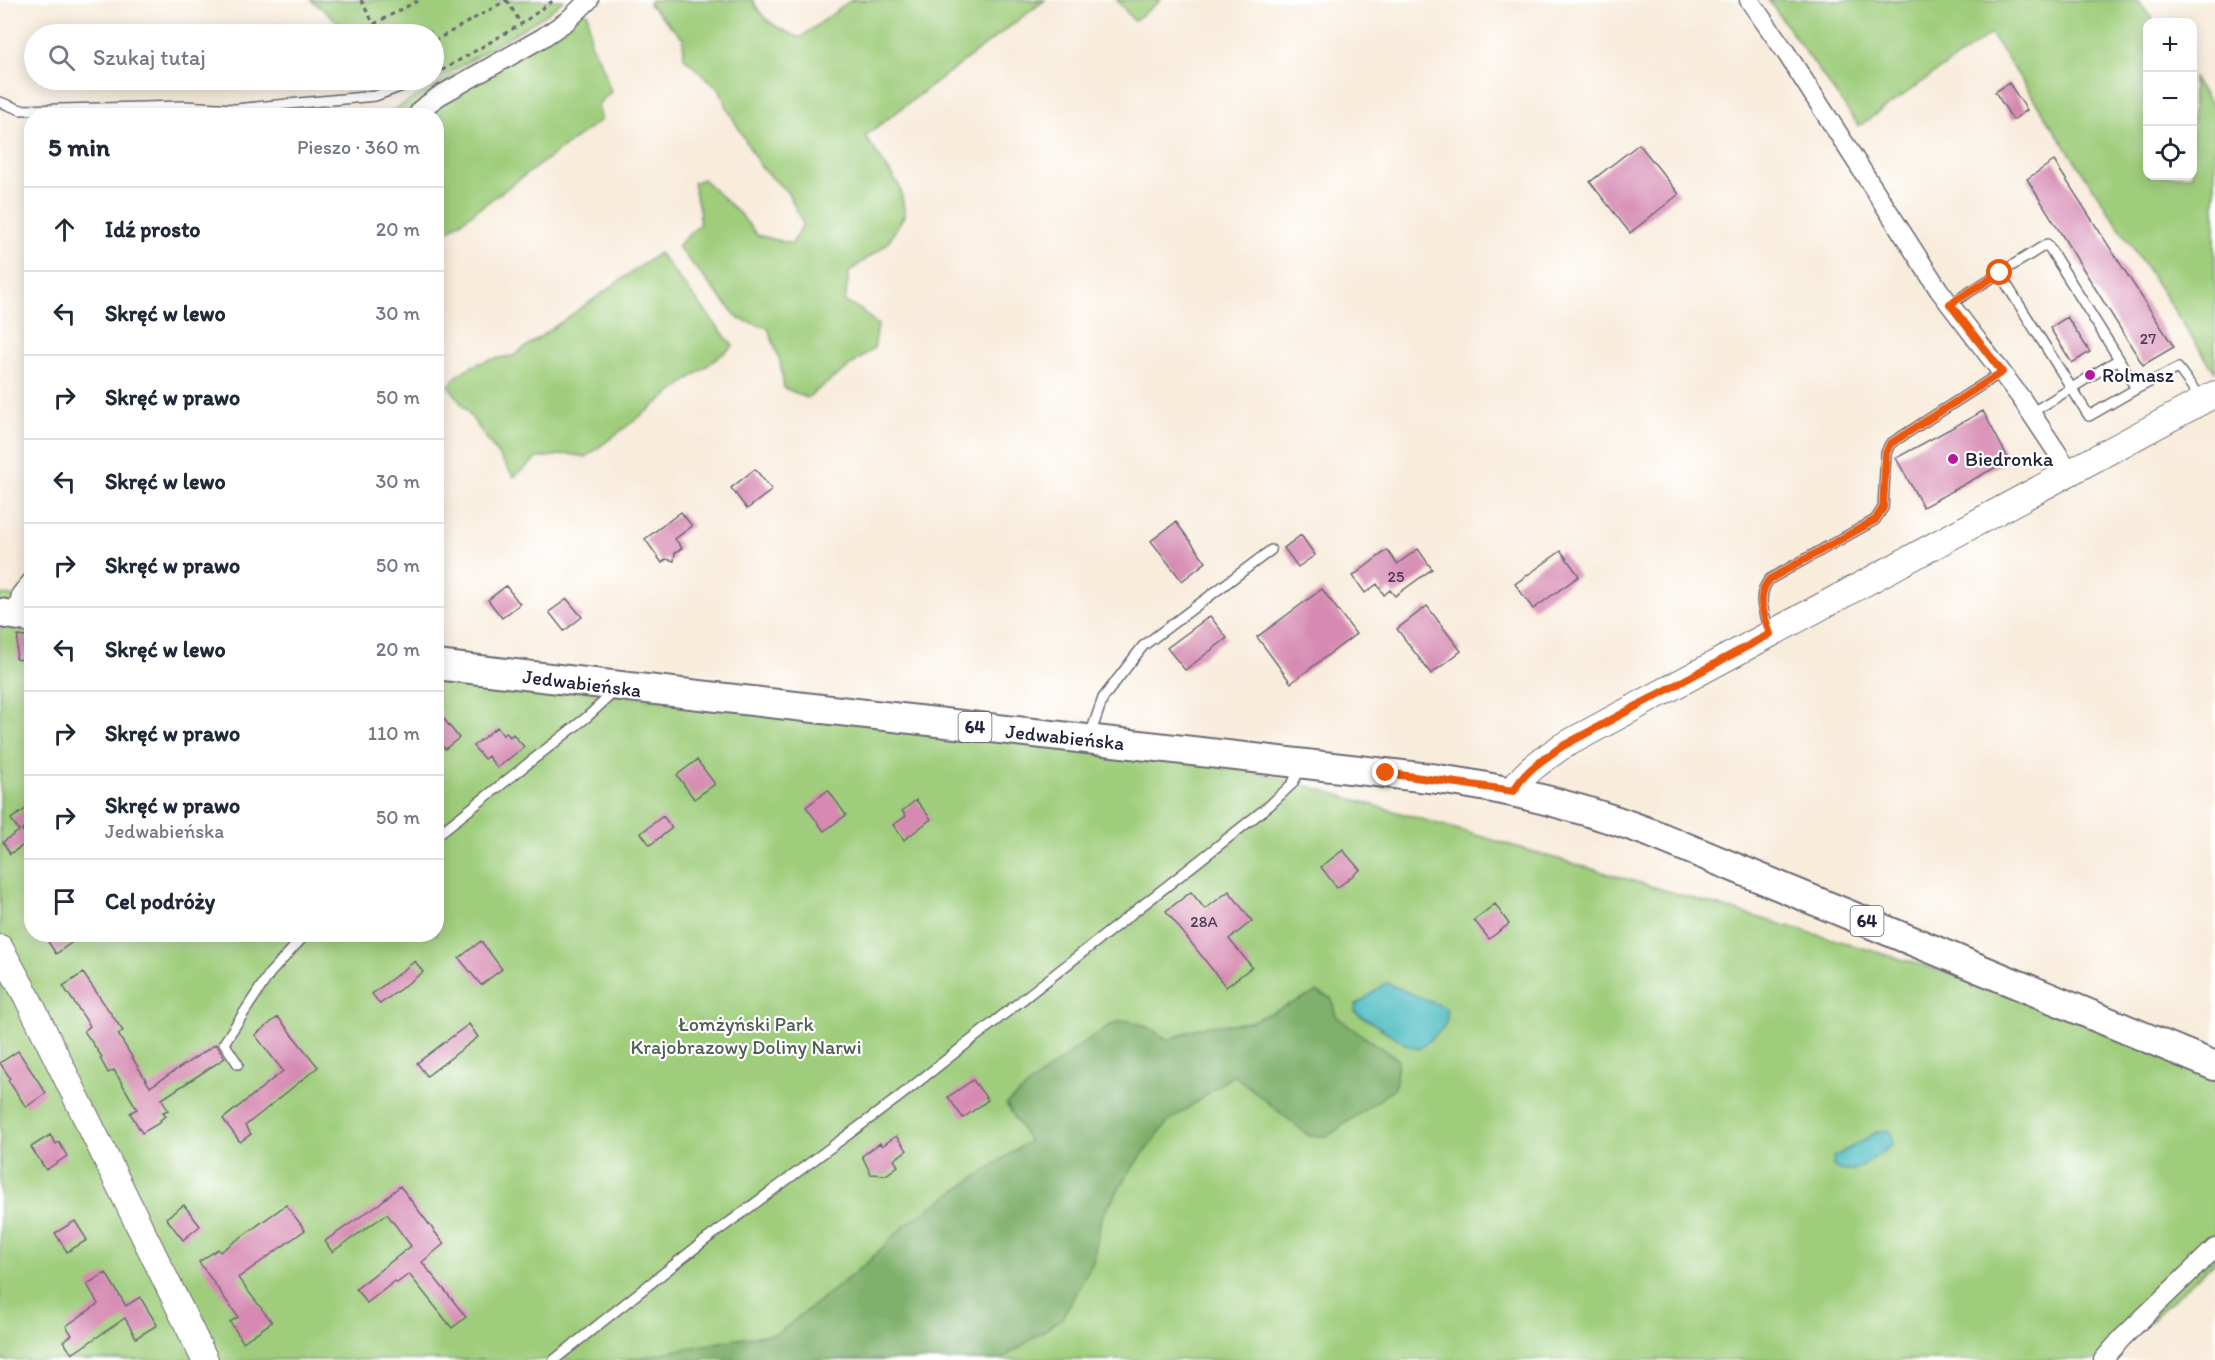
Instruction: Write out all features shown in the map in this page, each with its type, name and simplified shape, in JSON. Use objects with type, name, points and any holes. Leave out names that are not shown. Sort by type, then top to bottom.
[{"type":"main road","points":[[1514,791],[1519,781],[1534,766],[1561,747],[2209,397]]},
{"type":"main road","name":"Jedwabieńska","points":[[444,666],[1438,779],[1514,791]]},
{"type":"main road","name":"64","points":[[1514,791],[1610,818],[1660,837],[2215,1066]]},
{"type":"main road","points":[[0,948],[26,995],[205,1360]]},
{"type":"street","points":[[422,108],[439,96],[542,38],[567,21],[589,0]]},
{"type":"street","points":[[1752,1],[1950,304],[2002,372],[2070,472]]},
{"type":"street","points":[[11,615],[24,590]]},
{"type":"street","points":[[2103,1360],[2130,1330],[2215,1248]]},
{"type":"lane","points":[[247,108],[355,99],[375,96],[391,90]]},
{"type":"lane","points":[[0,102],[24,110]]},
{"type":"lane","points":[[102,108],[183,106],[218,108]]},
{"type":"lane","points":[[1950,304],[2047,244],[2136,388]]},
{"type":"lane","points":[[2000,273],[2089,416],[2136,388],[2178,368],[2209,397]]},
{"type":"lane","points":[[2031,413],[2119,359]]},
{"type":"lane","points":[[1770,634],[1762,599],[1762,590],[1770,579],[1875,520],[1883,508],[1886,453],[1890,444],[2002,372]]},
{"type":"lane","points":[[1089,740],[1096,712],[1103,698],[1143,646],[1271,550]]},
{"type":"lane","points":[[444,830],[578,724],[619,687]]},
{"type":"lane","points":[[554,1360],[704,1241],[896,1100],[1270,805],[1292,784],[1303,765]]},
{"type":"lane","points":[[238,1064],[224,1043],[270,973],[299,942]]},
{"type":"path","points":[[362,0],[374,24],[420,0]]},
{"type":"path","points":[[444,35],[507,0],[521,24]]},
{"type":"path","points":[[444,69],[521,24],[554,0]]},
{"type":"green space","points":[[311,0],[564,0],[547,14],[444,76],[444,24],[341,24]]},
{"type":"green space","points":[[651,0],[753,0],[761,14],[767,19],[779,28],[800,38],[851,0],[1045,0],[865,136],[900,187],[905,214],[887,244],[849,272],[845,302],[861,310],[878,325],[874,348],[807,398],[784,388],[780,361],[768,328],[739,319],[677,246],[699,225],[700,213],[693,183],[703,179],[741,215],[757,235],[792,244],[803,224],[788,193],[760,166],[727,108],[720,90],[684,58],[683,38],[649,4]]},
{"type":"green space","points":[[1117,0],[1161,0],[1134,21]]},
{"type":"green space","points":[[1768,0],[2138,0],[2151,18],[2143,18],[2143,180],[2197,180],[2197,84],[2215,110],[2215,372],[1991,34],[1859,126]]},
{"type":"green space","points":[[572,3],[588,14],[591,43],[603,67],[611,92],[598,104],[601,120],[444,234],[444,108],[397,108],[428,90],[444,90],[444,81],[545,22]]},
{"type":"green space","points":[[659,253],[733,346],[586,457],[569,454],[537,458],[514,477],[449,386],[461,373],[477,364],[513,356]]},
{"type":"green space","name":"Łomżyński Park Krajobrazowy Doliny Narwi","points":[[0,594],[24,599],[24,942],[444,942],[444,674],[1253,770],[1976,981],[2215,1076],[2215,1261],[2108,1360],[0,1360]]},
{"type":"green space","points":[[1317,992],[1331,998],[1336,1016],[1398,1059],[1395,1088],[1328,1136],[1309,1136],[1234,1075],[1167,1123],[1132,1168],[1101,1218],[1093,1262],[1062,1318],[1001,1360],[626,1360],[778,1333],[867,1263],[905,1225],[1029,1141],[1006,1104],[1082,1044],[1113,1024],[1122,1021],[1135,1022],[1168,1040],[1200,1027],[1250,1022]]},
{"type":"water","points":[[1386,983],[1446,1008],[1444,1026],[1419,1049],[1409,1046],[1355,1012],[1356,1005]]},
{"type":"water","points":[[1887,1130],[1891,1133],[1891,1145],[1867,1163],[1850,1171],[1838,1170],[1833,1166],[1834,1157],[1877,1132]]},
{"type":"building","points":[[2009,83],[2027,110],[2013,120],[1995,92]]},
{"type":"building","points":[[1639,144],[1679,194],[1630,233],[1590,182]]},
{"type":"building","points":[[2054,161],[2174,347],[2143,365],[2027,179]]},
{"type":"building","points":[[2067,317],[2090,352],[2072,363],[2050,328]]},
{"type":"building","name":"Biedronka","points":[[1983,411],[2009,460],[1923,507],[1896,458]]},
{"type":"building","points":[[755,469],[772,490],[747,509],[731,488]]},
{"type":"building","points":[[681,512],[692,526],[675,539],[682,548],[675,553],[674,561],[666,559],[662,563],[645,539]]},
{"type":"building","points":[[1176,522],[1206,562],[1182,581],[1151,541]]},
{"type":"building","points":[[1301,535],[1315,555],[1298,567],[1284,548]]},
{"type":"building","points":[[1418,549],[1432,569],[1395,596],[1390,590],[1384,595],[1377,584],[1365,593],[1353,576],[1387,550],[1397,564]]},
{"type":"building","points":[[1561,551],[1579,576],[1533,609],[1515,584]]},
{"type":"building","points":[[506,586],[520,604],[502,618],[488,600]]},
{"type":"building","points":[[1322,589],[1356,634],[1291,683],[1257,637]]},
{"type":"building","points":[[567,599],[582,617],[564,631],[549,612]]},
{"type":"building","points":[[1427,606],[1461,651],[1431,674],[1397,629]]},
{"type":"building","points":[[1210,616],[1227,638],[1185,670],[1167,648]]},
{"type":"building","points":[[18,636],[24,637],[24,660],[16,659]]},
{"type":"building","points":[[444,719],[459,738],[444,748]]},
{"type":"building","points":[[497,727],[503,735],[506,732],[510,737],[513,734],[524,747],[497,768],[488,756],[484,759],[473,746]]},
{"type":"building","points":[[697,760],[715,784],[694,799],[677,775]]},
{"type":"building","points":[[828,790],[846,815],[824,831],[806,807]]},
{"type":"building","points":[[916,800],[931,819],[904,840],[893,825],[906,816],[902,811]]},
{"type":"building","points":[[24,810],[24,829],[22,830],[24,845],[10,854],[3,842],[19,831],[11,819]]},
{"type":"building","points":[[663,816],[672,828],[650,845],[641,833]]},
{"type":"building","points":[[1343,850],[1360,870],[1337,888],[1321,867]]},
{"type":"building","points":[[1229,891],[1252,921],[1229,939],[1252,967],[1226,987],[1166,911],[1191,892],[1205,909]]},
{"type":"building","points":[[1495,904],[1509,924],[1489,939],[1474,920]]},
{"type":"building","points":[[481,941],[502,969],[481,985],[459,958]]},
{"type":"building","points":[[48,942],[72,942],[56,954]]},
{"type":"building","points":[[415,961],[423,972],[380,1004],[372,994]]},
{"type":"building","points":[[83,973],[123,1031],[118,1034],[150,1087],[216,1044],[225,1058],[162,1099],[168,1110],[163,1112],[166,1116],[160,1120],[161,1122],[142,1133],[130,1113],[137,1109],[114,1070],[108,1073],[100,1058],[102,1057],[84,1031],[90,1026],[63,986]]},
{"type":"building","points":[[278,1017],[318,1067],[245,1126],[251,1134],[240,1142],[223,1119],[283,1071],[255,1035]]},
{"type":"building","points":[[469,1024],[478,1037],[427,1076],[417,1063]]},
{"type":"building","points":[[18,1051],[46,1093],[26,1107],[0,1063]]},
{"type":"building","points":[[973,1080],[988,1100],[963,1118],[948,1097]]},
{"type":"building","points":[[50,1135],[56,1144],[59,1142],[67,1156],[46,1170],[31,1147]]},
{"type":"building","points":[[896,1136],[907,1150],[894,1160],[898,1166],[886,1175],[871,1174],[862,1156],[880,1143],[882,1146]]},
{"type":"building","points":[[400,1186],[444,1244],[422,1262],[466,1317],[452,1328],[409,1274],[397,1283],[395,1281],[367,1303],[356,1289],[411,1246],[387,1214],[332,1252],[325,1241],[379,1204]]},
{"type":"building","points":[[184,1205],[200,1226],[183,1240],[166,1218]]},
{"type":"building","points":[[286,1205],[305,1230],[238,1278],[272,1322],[243,1342],[230,1322],[238,1317],[199,1262],[218,1249],[220,1252]]},
{"type":"building","points":[[75,1221],[87,1240],[67,1252],[55,1233]]},
{"type":"building","points":[[106,1273],[126,1306],[140,1297],[157,1325],[136,1338],[125,1318],[72,1354],[63,1341],[72,1335],[66,1326],[98,1304],[87,1284]]},
{"type":"place","name":"Rolmasz","points":[[2090,375]]},
{"type":"place","name":"Biedronka","points":[[1953,459]]},
{"type":"route","points":[[1386,773],[1514,791],[1519,781],[1534,766],[1561,747],[1770,634],[1764,613],[1762,590],[1770,579],[1875,520],[1883,508],[1886,453],[1890,444],[1896,438],[2002,372],[1950,304],[2000,273]]}]
